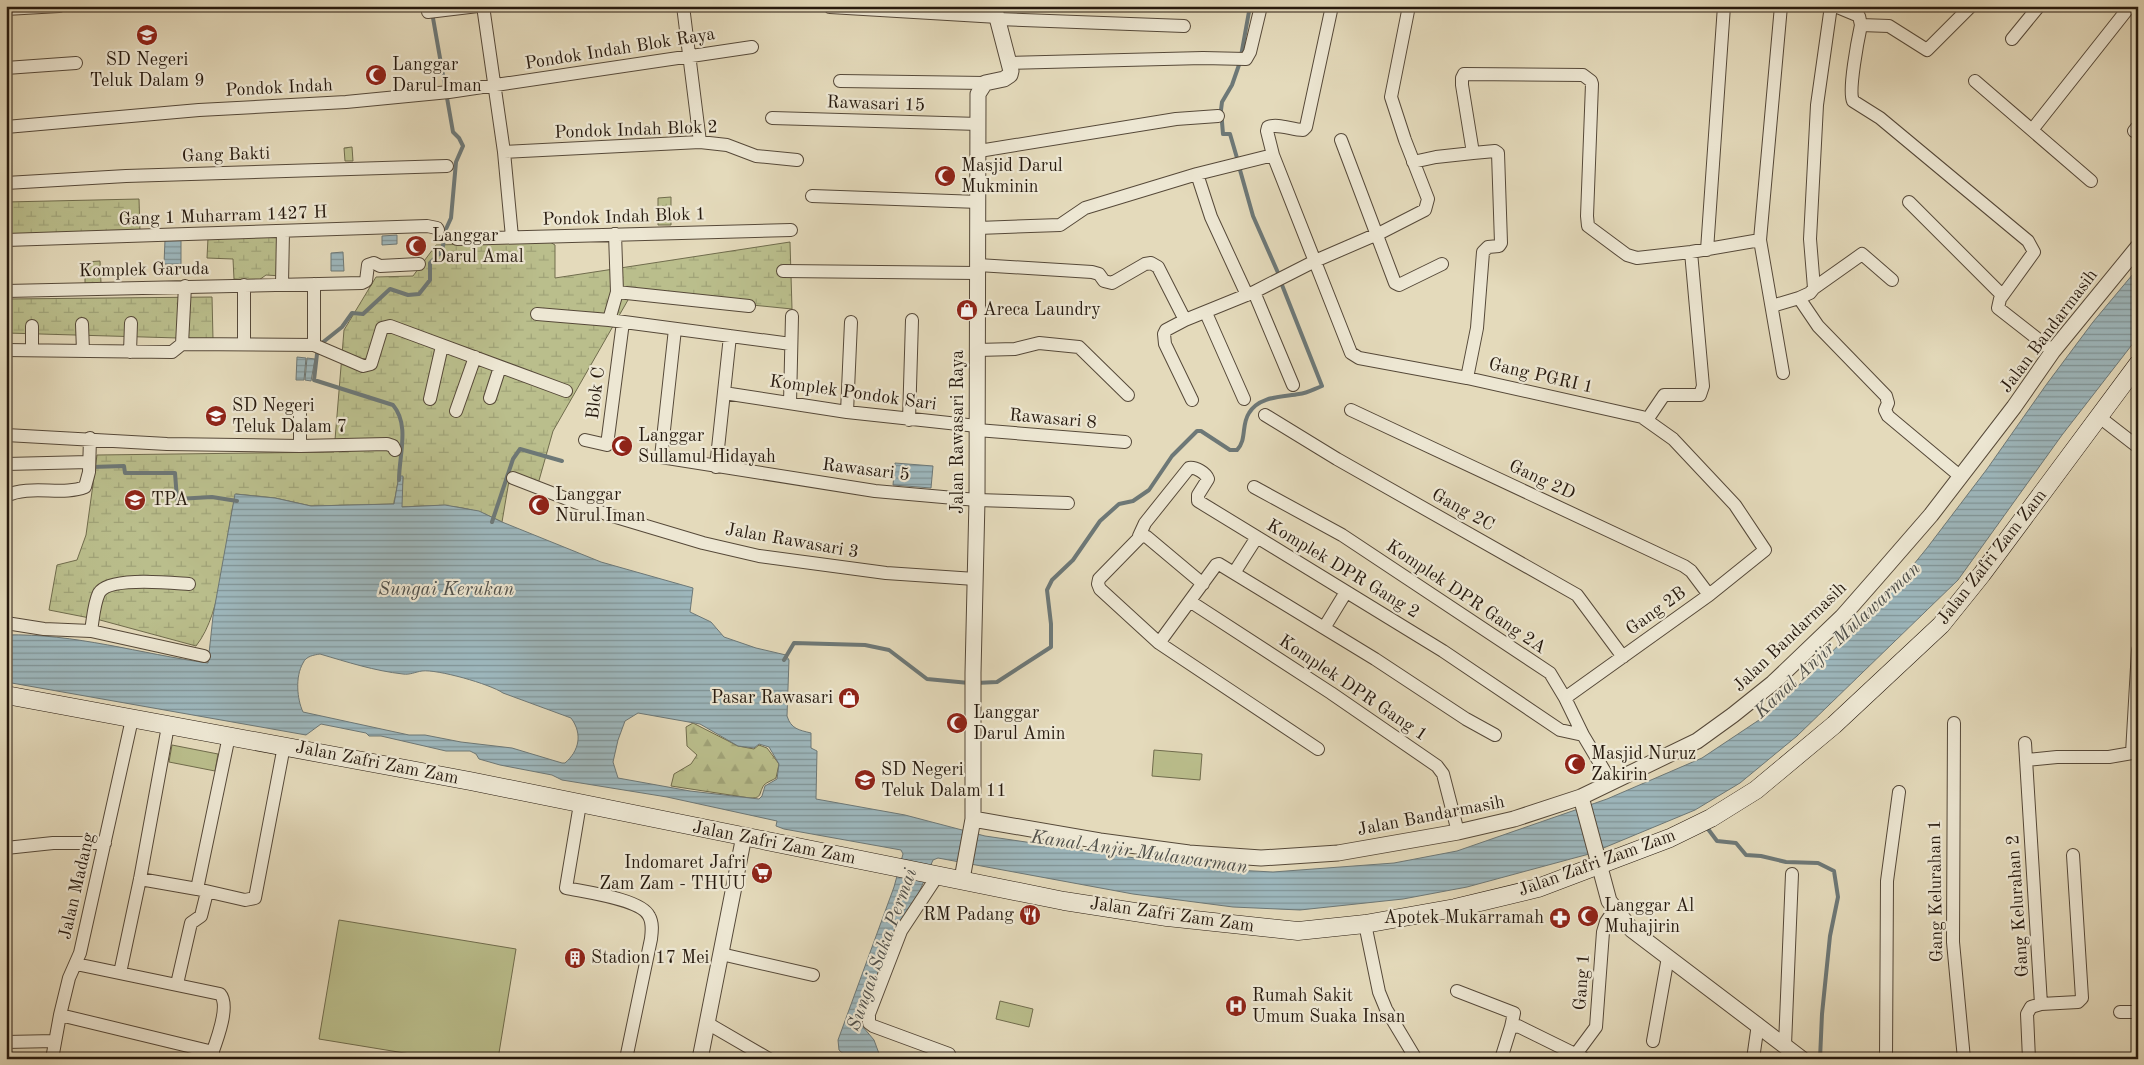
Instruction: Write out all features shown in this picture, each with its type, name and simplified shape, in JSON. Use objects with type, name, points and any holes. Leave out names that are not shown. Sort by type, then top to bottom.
[{"type":"main road","name":"Jalan Zafri Zam Zam","points":[[6,695],[470,781],[935,875],[963,875],[1064,901],[1167,917],[1298,931],[1366,924],[1455,908],[1538,888],[1598,861],[1704,822],[1732,807],[1784,769],[1941,625],[1982,574],[2138,364]]},
{"type":"street","points":[[6,9],[58,6]]},
{"type":"street","points":[[428,12],[478,6]]},
{"type":"street","points":[[483,6],[504,152],[512,238]]},
{"type":"street","points":[[683,6],[700,142]]},
{"type":"street","points":[[1010,63],[1183,58],[1246,59],[1250,52],[1261,6]]},
{"type":"street","points":[[1315,261],[1273,154],[1267,131],[1268,127],[1272,125],[1303,130],[1306,127],[1332,6]]},
{"type":"street","points":[[1192,400],[1165,344],[1164,334],[1166,330],[1250,293],[1425,210],[1427,207],[1428,199],[1391,97],[1409,6]]},
{"type":"street","points":[[1707,250],[1724,6]]},
{"type":"street","points":[[1781,6],[1760,240],[1783,373]]},
{"type":"street","points":[[1861,25],[1889,26],[1927,50],[1971,6]]},
{"type":"street","points":[[2012,40],[2039,6]]},
{"type":"street","points":[[2032,130],[2130,6]]},
{"type":"street","points":[[830,7],[997,14],[1184,26]]},
{"type":"street","points":[[1814,288],[1810,239],[1817,105],[1838,7],[1861,18],[1852,85],[1852,101],[1888,124],[2032,246],[2034,252],[2002,295],[1998,304],[2000,311],[2053,352]]},
{"type":"street","points":[[840,81],[985,82],[1004,79],[1010,74],[1010,63],[997,14]]},
{"type":"street","name":"Pondok Indah Blok Raya","points":[[494,86],[752,47]]},
{"type":"street","points":[[6,68],[76,62]]},
{"type":"street","points":[[1473,153],[1462,85],[1464,74],[1584,75],[1592,84],[1588,226],[1632,257],[1707,250],[1760,240]]},
{"type":"street","points":[[1975,81],[2091,181]]},
{"type":"street","name":"Jalan Rawasari Raya","points":[[963,875],[973,822],[973,673],[978,500],[979,92],[985,82]]},
{"type":"street","name":"Pondok Indah","points":[[6,127],[199,110],[346,102],[494,86]]},
{"type":"street","points":[[979,151],[1176,120],[1218,116]]},
{"type":"street","name":"Rawasari 15","points":[[772,118],[979,124]]},
{"type":"street","points":[[1341,140],[1375,234],[1396,285],[1442,264]]},
{"type":"street","name":"Pondok Indah Blok 2","points":[[504,152],[700,142],[727,145],[756,156],[797,160]]},
{"type":"street","points":[[1413,162],[1436,156],[1495,151],[1498,154],[1501,243],[1499,246],[1488,247],[1483,252],[1477,328],[1467,378]]},
{"type":"street","points":[[978,228],[1060,226],[1085,208],[1197,174],[1273,154]]},
{"type":"street","name":"Gang Bakti","points":[[6,183],[136,175],[447,166]]},
{"type":"street","points":[[1197,174],[1211,217],[1250,293],[1293,384]]},
{"type":"street","points":[[812,196],[979,202]]},
{"type":"street","points":[[1909,202],[2002,295]]},
{"type":"street","name":"Gang 1 Muharram 1427 H","points":[[6,240],[427,226],[437,228],[438,230]]},
{"type":"street","name":"Pondok Indah Blok 1","points":[[457,238],[792,230]]},
{"type":"street","points":[[282,284],[283,231]]},
{"type":"street","points":[[610,320],[617,292],[615,234]]},
{"type":"street","name":"Jalan Bandarmasih","points":[[973,822],[1100,842],[1188,853],[1261,858],[1338,853],[1458,832],[1582,800],[1611,782],[1696,740],[1733,715],[1773,683],[1848,610],[1931,515],[2014,407],[2053,352],[2138,247]]},
{"type":"street","points":[[1647,420],[1664,396],[1700,395],[1702,392],[1691,252]]},
{"type":"street","points":[[1772,306],[1810,293],[1814,288],[1862,254],[1892,280]]},
{"type":"street","name":"Gang PGRI 1","points":[[1315,261],[1351,353],[1359,358],[1467,378],[1631,414],[1647,420],[1673,439],[1735,506],[1765,550]]},
{"type":"street","points":[[783,271],[978,269],[1092,272],[1100,274],[1104,281],[1112,283],[1151,262],[1158,267],[1185,320]]},
{"type":"street","name":"Komplek Garuda","points":[[6,291],[364,282],[368,265],[374,263],[380,266],[419,264]]},
{"type":"street","points":[[314,284],[318,347]]},
{"type":"street","points":[[244,285],[244,344]]},
{"type":"street","points":[[178,348],[185,286]]},
{"type":"street","points":[[617,292],[749,306]]},
{"type":"street","points":[[1799,298],[1818,326],[1886,396],[1888,416],[1960,477]]},
{"type":"street","points":[[1206,313],[1244,399]]},
{"type":"street","points":[[537,314],[610,320],[791,344]]},
{"type":"street","points":[[790,403],[792,316]]},
{"type":"street","points":[[909,420],[912,320]]},
{"type":"street","name":"Blok C","points":[[585,440],[607,445],[623,322]]},
{"type":"street","points":[[847,412],[851,322]]},
{"type":"street","points":[[130,352],[131,323]]},
{"type":"street","points":[[82,324],[83,351]]},
{"type":"street","points":[[32,326],[32,350]]},
{"type":"street","points":[[6,350],[130,352],[244,344],[318,347],[362,366],[367,366],[371,364],[382,328],[386,326],[475,357],[566,392]]},
{"type":"street","name":"Rawasari 5","points":[[675,329],[661,457],[875,491],[978,500],[1068,503]]},
{"type":"street","points":[[716,467],[730,336]]},
{"type":"street","points":[[977,350],[1015,349],[1039,343],[1079,347],[1128,395]]},
{"type":"street","points":[[430,399],[442,346]]},
{"type":"street","points":[[456,411],[475,357]]},
{"type":"street","points":[[490,398],[500,367]]},
{"type":"street","name":"Komplek Pondok Sari","points":[[724,393],[847,412],[977,428]]},
{"type":"street","name":"Gang 2D","points":[[1351,410],[1684,566],[1691,570],[1709,594]]},
{"type":"street","points":[[300,412],[300,446]]},
{"type":"street","name":"Gang 2C","points":[[1265,415],[1337,459],[1576,595],[1623,657]]},
{"type":"street","points":[[2098,416],[2138,447]]},
{"type":"street","name":"Rawasari 8","points":[[977,428],[1125,442]]},
{"type":"street","points":[[6,435],[90,438],[167,444],[300,446],[387,444],[393,446],[395,450]]},
{"type":"street","points":[[6,496],[12,493],[35,490],[83,489],[87,484],[90,438]]},
{"type":"street","points":[[6,464],[89,466]]},
{"type":"street","name":"Komplek DPR Gang 2","points":[[1139,536],[1144,523],[1189,468],[1194,467],[1207,476],[1208,479],[1198,495],[1198,501],[1443,651],[1560,730],[1583,735]]},
{"type":"street","name":"Jalan Rawasari 3","points":[[513,478],[606,514],[703,543],[789,562],[886,573],[976,579]]},
{"type":"street","name":"Komplek DPR Gang 2A","points":[[1254,487],[1342,535],[1550,673],[1611,782]]},
{"type":"street","points":[[1203,584],[1147,537],[1139,536],[1099,579],[1098,584],[1100,590],[1159,643],[1318,749]]},
{"type":"street","points":[[1234,573],[1257,537]]},
{"type":"street","name":"Gang 2B","points":[[1565,698],[1709,594],[1765,550]]},
{"type":"street","points":[[1159,643],[1191,602],[1216,565],[1223,566],[1494,735]]},
{"type":"street","points":[[91,631],[97,600],[103,589],[110,586],[140,582],[189,584]]},
{"type":"street","points":[[1324,628],[1346,592]]},
{"type":"street","name":"Komplek DPR Gang 1","points":[[1191,602],[1331,693],[1438,766],[1443,774],[1458,832]]},
{"type":"street","points":[[6,623],[34,628],[91,631],[204,656]]},
{"type":"street","points":[[2026,760],[2057,757],[2109,758],[2132,753],[2138,650]]},
{"type":"street","name":"Jalan Madang","points":[[52,1059],[60,1015],[69,978],[76,964],[132,719]]},
{"type":"street","name":"Gang Kelurahan 1","points":[[1954,722],[1953,942],[1964,1059]]},
{"type":"street","points":[[120,973],[140,879],[168,726]]},
{"type":"street","points":[[177,984],[191,923],[201,916],[202,890],[229,736]]},
{"type":"street","name":"Gang Kelurahan 2","points":[[2025,743],[2041,1004]]},
{"type":"street","points":[[140,879],[253,900],[257,896],[284,746]]},
{"type":"street","points":[[1886,1059],[1887,881],[1899,792]]},
{"type":"street","points":[[1582,800],[1609,901],[1614,910],[1632,930],[1802,1059]]},
{"type":"street","points":[[580,804],[566,888],[636,904],[649,916],[652,927],[626,1059]]},
{"type":"street","points":[[700,1059],[744,836]]},
{"type":"street","points":[[6,848],[53,843],[105,843]]},
{"type":"street","points":[[2029,1059],[2027,1014],[2032,1007],[2041,1004],[2078,1002],[2082,998],[2073,855]]},
{"type":"street","points":[[1785,1045],[1792,874]]},
{"type":"street","points":[[935,875],[901,931],[869,1014],[869,1023],[949,1054],[951,1059]]},
{"type":"street","name":"Gang 1","points":[[1580,1056],[1596,1026],[1603,932],[1606,922],[1614,910]]},
{"type":"street","points":[[1366,924],[1379,992],[1386,1009],[1416,1059]]},
{"type":"street","points":[[721,954],[813,975]]},
{"type":"street","points":[[1653,1041],[1668,957]]},
{"type":"street","points":[[60,1015],[212,1055],[222,1021],[223,998],[215,992],[76,964]]},
{"type":"street","points":[[1457,992],[1514,1014],[1512,1027],[1501,1059]]},
{"type":"street","points":[[2120,1012],[2138,1012]]},
{"type":"street","points":[[707,1024],[769,1059]]},
{"type":"street","points":[[1753,1059],[1758,1024]]},
{"type":"street","points":[[1512,1027],[1518,1026],[1580,1056]]},
{"type":"street","points":[[6,1042],[55,1041]]},
{"type":"green space","points":[[352,147],[353,161],[345,161],[344,148]]},
{"type":"green space","points":[[671,197],[671,225],[658,225],[658,198]]},
{"type":"green space","points":[[139,199],[140,231],[6,237],[6,202]]},
{"type":"green space","points":[[279,236],[282,276],[266,275],[259,280],[234,279],[233,259],[207,258],[208,238]]},
{"type":"green space","points":[[550,242],[555,245],[555,278],[790,242],[792,309],[632,293],[553,431],[538,484],[510,475],[502,522],[464,508],[441,506],[401,507],[403,477],[399,476],[394,504],[311,506],[275,498],[236,494],[218,594],[205,631],[196,646],[100,620],[49,610],[57,565],[77,560],[86,535],[97,455],[334,452],[344,330],[376,277],[413,276],[436,245]]},
{"type":"green space","points":[[100,261],[101,283],[85,283],[85,262]]},
{"type":"green space","points":[[212,297],[213,339],[6,333],[6,299]]},
{"type":"green space","points":[[693,723],[738,746],[754,749],[759,745],[767,748],[779,764],[776,778],[764,785],[759,796],[754,798],[671,786],[674,774],[691,764],[697,755],[687,746],[686,727]]},
{"type":"green space","points":[[172,745],[218,754],[215,771],[169,762]]},
{"type":"green space","points":[[1154,750],[1202,754],[1200,780],[1152,776]]},
{"type":"green space","points":[[339,920],[516,949],[498,1059],[441,1059],[319,1039]]},
{"type":"green space","points":[[1000,1001],[1033,1009],[1029,1027],[996,1019]]},
{"type":"water","points":[[397,235],[397,244],[382,245],[382,236]]},
{"type":"water","points":[[165,240],[181,240],[181,264],[164,264]]},
{"type":"water","points":[[343,252],[344,271],[331,271],[331,253]]},
{"type":"water","name":"Sungai Kerukan","points":[[2138,268],[2138,337],[2062,435],[1958,580],[1797,736],[1740,783],[1695,810],[1589,854],[1467,887],[1403,899],[1300,910],[1233,907],[1133,894],[938,858],[933,860],[867,1013],[863,1027],[874,1040],[881,1059],[849,1059],[839,1050],[838,1040],[894,887],[903,854],[901,850],[784,829],[776,826],[777,821],[667,797],[562,780],[552,775],[479,759],[476,754],[470,751],[446,751],[381,736],[369,736],[366,733],[321,724],[306,735],[6,682],[6,635],[57,637],[208,663],[213,616],[235,494],[275,498],[311,506],[394,504],[399,476],[403,476],[402,507],[445,505],[479,511],[601,562],[693,588],[690,612],[711,622],[724,637],[756,648],[786,655],[789,660],[787,716],[793,726],[799,730],[811,733],[811,748],[817,751],[816,799],[905,815],[985,836],[1135,858],[1235,870],[1273,872],[1394,863],[1457,851],[1607,799],[1702,758],[1765,716],[1801,683],[1892,591],[1987,469],[2093,322]],"holes":[[[320,654],[382,671],[406,674],[422,671],[439,672],[487,685],[503,693],[571,718],[577,730],[578,742],[576,748],[570,758],[565,763],[562,763],[512,748],[461,742],[425,735],[409,735],[303,712],[299,701],[298,688],[300,669],[306,659]],[[638,713],[700,724],[738,746],[754,748],[759,744],[769,747],[779,764],[777,779],[765,786],[759,799],[690,791],[618,778],[613,762],[618,740],[625,721]]]},
{"type":"water","points":[[297,357],[306,358],[304,380],[296,380]]},
{"type":"water","points":[[307,358],[315,359],[311,381],[305,380]]},
{"type":"water","points":[[895,463],[933,466],[931,488],[893,485]]},
{"type":"waterway","points":[[1241,56],[1250,6]]},
{"type":"waterway","points":[[399,480],[402,431],[398,413],[393,405],[314,380],[317,354],[322,343],[342,327],[352,313],[363,314],[390,289],[408,295],[419,294],[430,280],[430,263],[442,251],[446,229],[451,218],[456,162],[463,146],[453,132],[433,18]]},
{"type":"waterway","points":[[1237,158],[1230,134],[1223,134],[1221,110],[1222,102],[1232,85],[1240,62]]},
{"type":"waterway","points":[[1240,170],[1253,216],[1279,275]]},
{"type":"waterway","points":[[976,683],[997,682],[1051,647],[1051,624],[1047,590],[1052,580],[1073,560],[1100,521],[1119,504],[1133,501],[1149,490],[1172,456],[1197,431],[1201,431],[1230,450],[1237,450],[1242,442],[1245,422],[1253,407],[1271,398],[1305,393],[1322,386],[1282,285]]},
{"type":"waterway","points":[[492,522],[513,459],[520,449],[562,461]]},
{"type":"waterway","points":[[91,467],[124,466],[125,473],[175,473],[177,499],[212,497],[237,501]]},
{"type":"waterway","points":[[784,660],[794,643],[865,645],[889,650],[927,679],[969,683]]},
{"type":"waterway","points":[[1705,825],[1717,841],[1736,843],[1746,855],[1761,856],[1786,862],[1818,863],[1834,871],[1838,897],[1830,936],[1822,1014],[1820,1059]]},
{"type":"place","name":"SD Negeri Teluk Dalam 9","points":[[147,35]]},
{"type":"place","name":"Langgar Darul Iman","points":[[376,75]]},
{"type":"place","name":"Masjid Darul Mukminin","points":[[945,176]]},
{"type":"place","name":"Langgar Darul Amal","points":[[416,246]]},
{"type":"place","name":"Areca Laundry","points":[[967,310]]},
{"type":"place","name":"SD Negeri Teluk Dalam 7","points":[[216,416]]},
{"type":"place","name":"Langgar Sullamul Hidayah","points":[[622,446]]},
{"type":"place","name":"TPA","points":[[135,500]]},
{"type":"place","name":"Langgar Nurul Iman","points":[[539,505]]},
{"type":"place","name":"Pasar Rawasari","points":[[849,698]]},
{"type":"place","name":"Langgar Darul Amin","points":[[957,723]]},
{"type":"place","name":"Masjid Nuruz Zakirin","points":[[1575,764]]},
{"type":"place","name":"SD Negeri Teluk Dalam 11","points":[[865,780]]},
{"type":"place","name":"Indomaret Jafri Zam Zam - THUU","points":[[762,873]]},
{"type":"place","name":"RM Padang","points":[[1030,915]]},
{"type":"place","name":"Langgar Al Muhajirin","points":[[1588,916]]},
{"type":"place","name":"Apotek Mukarramah","points":[[1560,918]]},
{"type":"place","name":"Stadion 17 Mei","points":[[575,958]]},
{"type":"place","name":"Rumah Sakit Umum Suaka Insan","points":[[1236,1006]]},
{"type":"water label","name":"Kanal Anjir Mulawarman","points":[[1838,641]]},
{"type":"water label","name":"Kanal Anjir Mulawarman","points":[[1139,853]]},
{"type":"water label","name":"Sungai Saka Permai","points":[[883,950]]}]
